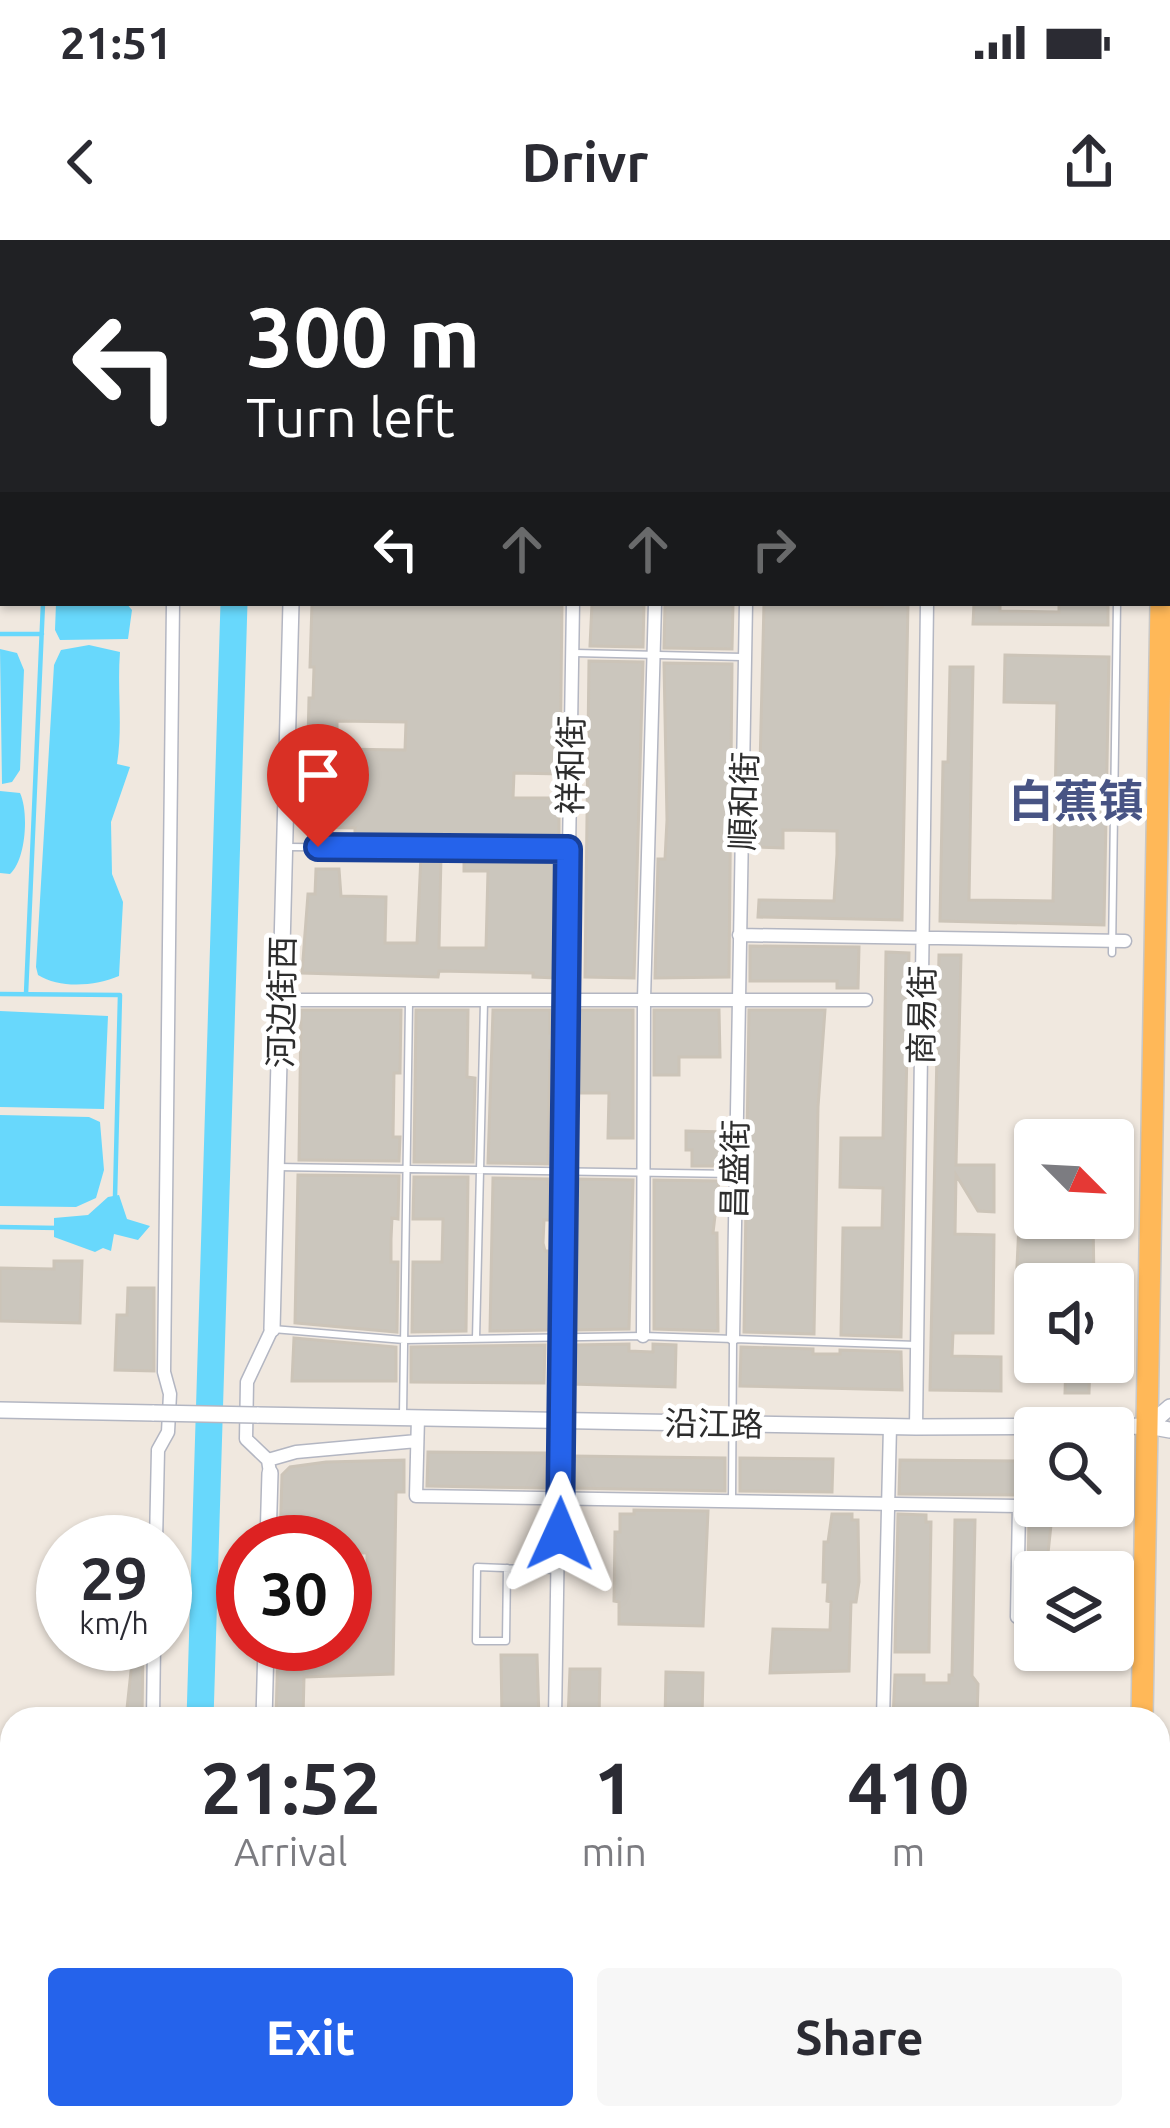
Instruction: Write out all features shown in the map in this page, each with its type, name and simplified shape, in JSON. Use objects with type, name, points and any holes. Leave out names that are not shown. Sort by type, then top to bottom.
[{"type":"highway","points":[[1142,1707],[1159,1428],[1161,606]]},
{"type":"street","points":[[157,1515],[158,1450],[168,1432],[170,1394],[164,1372],[173,606]]},
{"type":"street","name":"河边街西","points":[[272,1329],[290,606]]},
{"type":"street","name":"祥和街","points":[[555,1707],[573,606]]},
{"type":"street","points":[[644,1336],[644,999],[656,606]]},
{"type":"street","name":"順和街","points":[[738,999],[746,606]]},
{"type":"street","name":"商易街","points":[[916,1427],[927,606]]},
{"type":"street","points":[[740,934],[1125,940]]},
{"type":"street","name":"昌盛街","points":[[733,1338],[738,999]]},
{"type":"street","points":[[280,1000],[866,1000]]},
{"type":"street","points":[[268,1515],[269,1466],[246,1439],[245,1390],[272,1329]]},
{"type":"street","points":[[1159,1428],[1170,1407]]},
{"type":"street","name":"沿江路","points":[[0,1410],[1159,1428]]},
{"type":"street","points":[[411,1417],[417,1441],[416,1496],[1019,1506],[1018,1551]]},
{"type":"street","points":[[883,1707],[890,1426]]},
{"type":"street","points":[[269,1466],[296,1452],[417,1441]]},
{"type":"street","points":[[1134,1620],[1144,1620]]},
{"type":"street","points":[[153,1707],[154,1671]]},
{"type":"street","points":[[264,1707],[265,1671]]},
{"type":"lane","points":[[1112,953],[1117,606]]},
{"type":"lane","points":[[572,653],[746,657]]},
{"type":"lane","points":[[284,847],[568,849]]},
{"type":"lane","points":[[409,999],[404,1340],[411,1417]]},
{"type":"lane","points":[[476,1339],[484,999]]},
{"type":"lane","points":[[276,1167],[734,1174]]},
{"type":"lane","points":[[272,1329],[404,1340],[644,1336],[917,1345]]},
{"type":"lane","points":[[732,1501],[733,1338]]},
{"type":"lane","points":[[507,1568],[506,1641],[476,1641],[477,1567],[507,1568],[559,1570]]},
{"type":"water","points":[[56,606],[129,606],[132,610],[128,639],[60,640],[55,630]]},
{"type":"water","points":[[89,645],[120,652],[117,764],[130,767],[111,822],[112,874],[123,902],[119,976],[67,984],[38,975],[36,967],[54,665],[61,650]]},
{"type":"water","points":[[0,649],[17,653],[24,670],[20,770],[12,782],[2,784]]},
{"type":"water","points":[[0,791],[20,793],[24,812],[23,847],[10,874],[0,873]]},
{"type":"water","points":[[0,1011],[108,1016],[104,1109],[0,1107]]},
{"type":"water","points":[[0,1115],[89,1117],[100,1122],[104,1170],[96,1198],[76,1207],[0,1206]]},
{"type":"water","points":[[119,1195],[127,1219],[150,1226],[138,1240],[114,1234],[111,1251],[95,1252],[54,1237],[54,1218],[88,1215],[108,1197]]},
{"type":"building","points":[[312,606],[562,606],[560,774],[514,773],[513,798],[559,798],[559,841],[465,841],[465,836],[421,840],[421,835],[355,835],[355,828],[306,827],[314,667],[310,667]],"holes":[[[337,721],[406,722],[405,750],[337,749]]]},
{"type":"building","points":[[592,606],[644,606],[643,647],[590,646]]},
{"type":"building","points":[[665,606],[733,606],[732,649],[664,648]]},
{"type":"building","points":[[764,606],[908,606],[902,920],[758,917],[759,900],[834,901],[837,831],[783,830],[783,848],[758,847]]},
{"type":"building","points":[[974,606],[1059,612],[1059,606],[1108,606],[1108,625],[973,624]]},
{"type":"building","points":[[1005,655],[1109,657],[1104,925],[940,921],[950,667],[973,667],[969,900],[1053,901],[1057,703],[1004,702]]},
{"type":"building","points":[[589,661],[643,662],[634,978],[585,977]]},
{"type":"building","points":[[664,663],[732,664],[729,977],[655,978],[658,859],[665,859],[667,820]]},
{"type":"building","points":[[421,855],[441,856],[439,948],[486,948],[488,871],[464,871],[464,856],[558,856],[556,978],[533,977],[533,973],[439,971],[438,977],[302,973],[308,894],[315,894],[316,869],[339,869],[341,896],[386,897],[385,943],[417,943]]},
{"type":"building","points":[[750,946],[859,947],[858,988],[837,988],[837,981],[750,981]]},
{"type":"building","points":[[886,952],[909,953],[901,1337],[841,1335],[843,1228],[882,1228],[883,1188],[840,1187],[841,1138],[883,1138]]},
{"type":"building","points":[[939,955],[961,955],[956,1165],[994,1165],[994,1212],[978,1211],[956,1175],[955,1234],[994,1235],[993,1333],[953,1333],[952,1356],[1001,1357],[1001,1391],[930,1390]]},
{"type":"building","points":[[301,1010],[401,1010],[393,1137],[400,1137],[399,1161],[299,1160]]},
{"type":"building","points":[[416,1010],[468,1010],[467,1077],[475,1078],[473,1162],[414,1162]]},
{"type":"building","points":[[493,1010],[550,1010],[555,1051],[550,1051],[548,1164],[488,1163]]},
{"type":"building","points":[[579,1010],[633,1010],[633,1138],[608,1138],[609,1093],[578,1093]]},
{"type":"building","points":[[654,1010],[719,1010],[720,1057],[679,1057],[679,1075],[654,1075]]},
{"type":"building","points":[[749,1010],[825,1010],[818,1107],[814,1334],[744,1332]]},
{"type":"building","points":[[686,1131],[726,1132],[726,1163],[692,1166]]},
{"type":"building","points":[[298,1175],[399,1176],[398,1219],[392,1218],[391,1239],[391,1262],[398,1262],[397,1332],[295,1323]]},
{"type":"building","points":[[414,1177],[468,1177],[466,1331],[412,1332],[413,1262],[442,1262],[443,1219],[413,1219]]},
{"type":"building","points":[[493,1178],[548,1179],[551,1220],[544,1220],[543,1243],[549,1251],[550,1330],[490,1331]]},
{"type":"building","points":[[578,1179],[633,1180],[629,1329],[574,1330]]},
{"type":"building","points":[[654,1180],[719,1181],[713,1233],[717,1233],[718,1331],[654,1329]]},
{"type":"building","points":[[1018,1239],[1093,1239],[1094,1263],[1017,1263]]},
{"type":"building","points":[[54,1261],[82,1261],[80,1323],[0,1321],[0,1268],[54,1269]]},
{"type":"building","points":[[128,1288],[154,1288],[154,1371],[115,1370],[117,1315],[127,1315]]},
{"type":"building","points":[[294,1338],[396,1347],[396,1381],[292,1381]]},
{"type":"building","points":[[629,1344],[629,1351],[653,1352],[653,1344],[676,1345],[675,1387],[571,1384],[574,1345]]},
{"type":"building","points":[[545,1345],[544,1383],[411,1382],[411,1347]]},
{"type":"building","points":[[741,1347],[813,1349],[813,1354],[901,1352],[902,1390],[740,1386]]},
{"type":"building","points":[[1065,1383],[1089,1383],[1089,1393],[1065,1393]]},
{"type":"building","points":[[428,1452],[545,1453],[544,1488],[427,1486]]},
{"type":"building","points":[[572,1456],[725,1458],[725,1491],[571,1488]]},
{"type":"building","points":[[740,1458],[833,1459],[832,1492],[740,1491]]},
{"type":"building","points":[[404,1460],[404,1492],[396,1492],[393,1674],[304,1677],[303,1707],[276,1707],[277,1671],[372,1671],[372,1515],[281,1515],[282,1475],[290,1467]]},
{"type":"building","points":[[900,1460],[1014,1461],[1014,1495],[899,1494]]},
{"type":"building","points":[[634,1510],[708,1511],[703,1626],[619,1624],[619,1602],[614,1601],[615,1532],[620,1532],[620,1514],[634,1514]]},
{"type":"building","points":[[832,1514],[852,1514],[852,1520],[858,1520],[859,1582],[856,1602],[851,1602],[849,1671],[770,1673],[773,1629],[830,1630],[831,1602],[827,1601],[828,1582],[823,1582],[824,1542],[828,1542]]},
{"type":"building","points":[[898,1514],[926,1515],[926,1522],[931,1522],[929,1652],[895,1652]]},
{"type":"building","points":[[955,1520],[975,1520],[972,1676],[978,1684],[977,1707],[894,1707],[895,1675],[924,1675],[924,1683],[949,1683]]},
{"type":"building","points":[[1029,1527],[1051,1527],[1048,1551],[1028,1551]]},
{"type":"building","points":[[501,1655],[537,1655],[539,1707],[502,1707]]},
{"type":"building","points":[[570,1669],[600,1669],[599,1707],[568,1707]]},
{"type":"building","points":[[131,1671],[143,1671],[142,1707],[127,1707]]},
{"type":"building","points":[[666,1672],[703,1673],[702,1707],[665,1707]]},
{"type":"waterway","points":[[26,994],[43,606]]},
{"type":"waterway","points":[[200,1707],[234,606]]},
{"type":"waterway","points":[[0,634],[42,634]]},
{"type":"waterway","points":[[0,994],[120,995],[115,1197]]},
{"type":"waterway","points":[[0,1227],[58,1228]]},
{"type":"district","name":"白蕉镇","points":[[1076,800]]},
{"type":"route","points":[[318,847],[568,849],[560,1534]]}]
